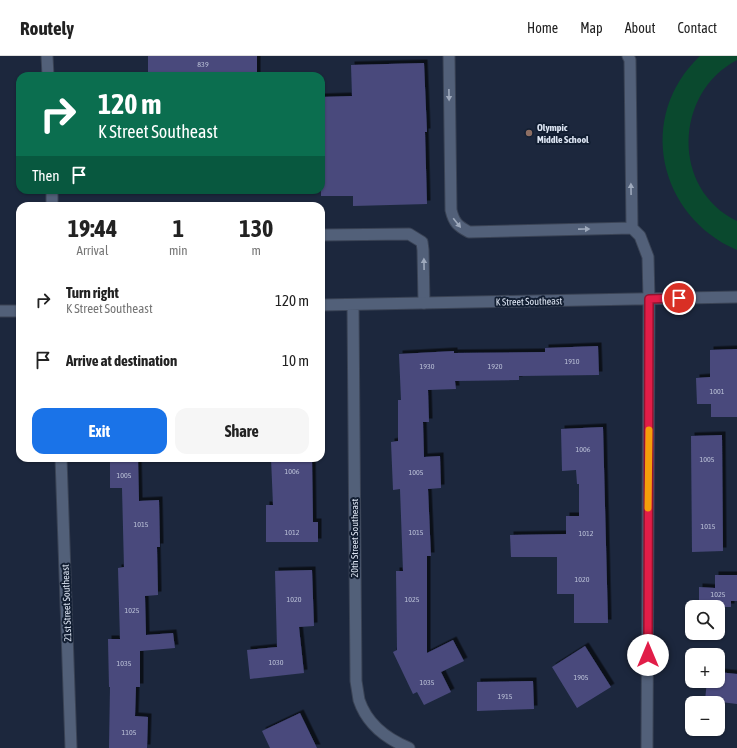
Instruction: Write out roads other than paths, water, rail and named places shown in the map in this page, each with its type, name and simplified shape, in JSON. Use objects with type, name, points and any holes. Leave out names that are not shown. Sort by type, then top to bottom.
[{"type":"street","points":[[47,56],[48,72]]},
{"type":"street","points":[[449,56],[452,210],[453,218],[459,227],[469,232],[632,228]]},
{"type":"street","points":[[628,56],[630,60],[632,228],[640,236],[648,257],[647,748]]},
{"type":"street","points":[[325,236],[409,234],[417,238],[422,242],[423,250],[424,303]]},
{"type":"street","name":"K Street Southeast","points":[[325,305],[737,297]]},
{"type":"street","name":"20th Street Southeast","points":[[352,305],[356,681],[359,700],[374,725],[395,742],[408,748]]},
{"type":"street","points":[[0,311],[16,311]]},
{"type":"street","name":"21st Street Southeast","points":[[61,462],[71,748]]},
{"type":"place","name":"Olympic Middle School","points":[[529,133]]}]
